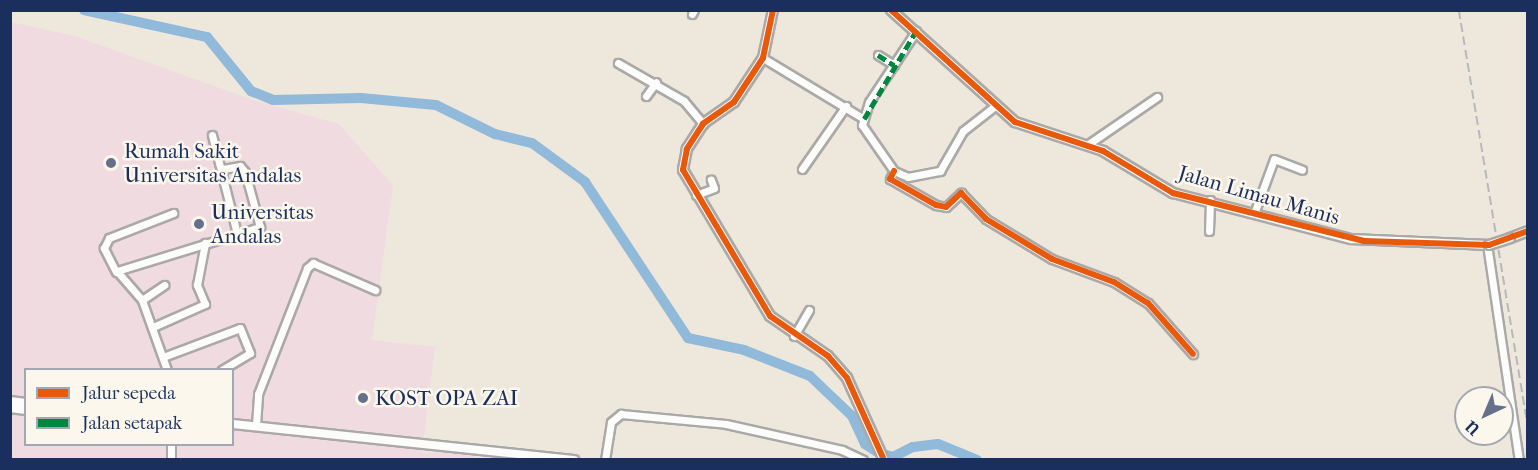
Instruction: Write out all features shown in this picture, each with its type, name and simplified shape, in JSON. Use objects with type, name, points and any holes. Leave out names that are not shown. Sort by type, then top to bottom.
[{"type":"street","points":[[773,10],[763,58],[734,102],[707,122],[682,165],[696,195],[755,296],[778,326],[840,368],[862,406],[885,459]]},
{"type":"street","name":"Jalan Limau Manis","points":[[891,10],[995,106],[1025,127],[1087,145],[1156,179],[1173,193],[1255,211],[1364,241],[1488,245],[1527,231]]},
{"type":"street","points":[[916,31],[864,119],[862,130],[894,171],[908,177],[940,171],[963,131],[995,106]]},
{"type":"street","points":[[878,55],[894,65]]},
{"type":"street","points":[[763,58],[846,106],[864,119]]},
{"type":"street","points":[[618,63],[656,82],[707,122]]},
{"type":"street","points":[[646,96],[656,82]]},
{"type":"street","points":[[1087,145],[1157,97]]},
{"type":"street","points":[[802,169],[846,106]]},
{"type":"street","points":[[212,135],[223,169],[237,234]]},
{"type":"street","points":[[1255,211],[1274,159],[1302,170]]},
{"type":"street","points":[[116,272],[205,243],[258,229],[261,223],[242,167],[223,169]]},
{"type":"street","points":[[894,171],[890,179],[936,205],[946,207],[961,193],[986,219],[1052,259],[1114,282],[1148,303],[1192,354]]},
{"type":"street","points":[[696,195],[714,188],[711,180]]},
{"type":"street","points":[[1209,231],[1210,200]]},
{"type":"street","points":[[167,368],[142,300],[116,272],[104,248],[109,238],[173,213]]},
{"type":"street","points":[[153,327],[205,304],[197,285],[205,243]]},
{"type":"street","points":[[1488,245],[1519,459]]},
{"type":"street","points":[[256,426],[258,394],[307,268],[313,263],[375,290]]},
{"type":"street","points":[[142,300],[164,285]]},
{"type":"street","points":[[794,336],[808,310]]},
{"type":"street","points":[[163,357],[240,328],[250,353],[224,368]]},
{"type":"street","points":[[605,459],[611,422],[621,414],[726,424],[842,450],[863,459]]},
{"type":"street","points":[[234,424],[574,459]]},
{"type":"shaded area","name":"Universitas Andalas","points":[[11,22],[75,36],[253,100],[339,124],[393,185],[372,340],[435,347],[422,453],[475,451],[474,459],[11,459]]},
{"type":"waterway","points":[[84,10],[207,37],[251,91],[273,100],[361,98],[436,105],[495,134],[532,143],[585,182],[688,338],[744,350],[810,376],[852,416],[865,444],[879,453],[893,457],[913,447],[938,444],[977,460]]},
{"type":"railway","points":[[1459,10],[1528,427]]},
{"type":"marked path","points":[[864,119],[916,31]]},
{"type":"marked path","points":[[878,55],[894,65]]},
{"type":"cycle path","points":[[773,10],[763,58],[734,102],[703,124],[687,149],[683,170],[770,316],[828,356],[847,378],[884,460]]},
{"type":"cycle path","points":[[891,10],[1015,122],[1103,151],[1173,193],[1364,241],[1489,245],[1528,231]]},
{"type":"cycle path","points":[[894,171],[890,179],[936,205],[946,207],[961,193],[986,219],[1052,259],[1114,282],[1148,303],[1193,354]]},
{"type":"place","name":"Rumah Sakit Universitas Andalas","points":[[111,163]]},
{"type":"place","name":"Universitas Andalas","points":[[199,224]]},
{"type":"place","name":"KOST OPA ZAI","points":[[363,398]]}]
